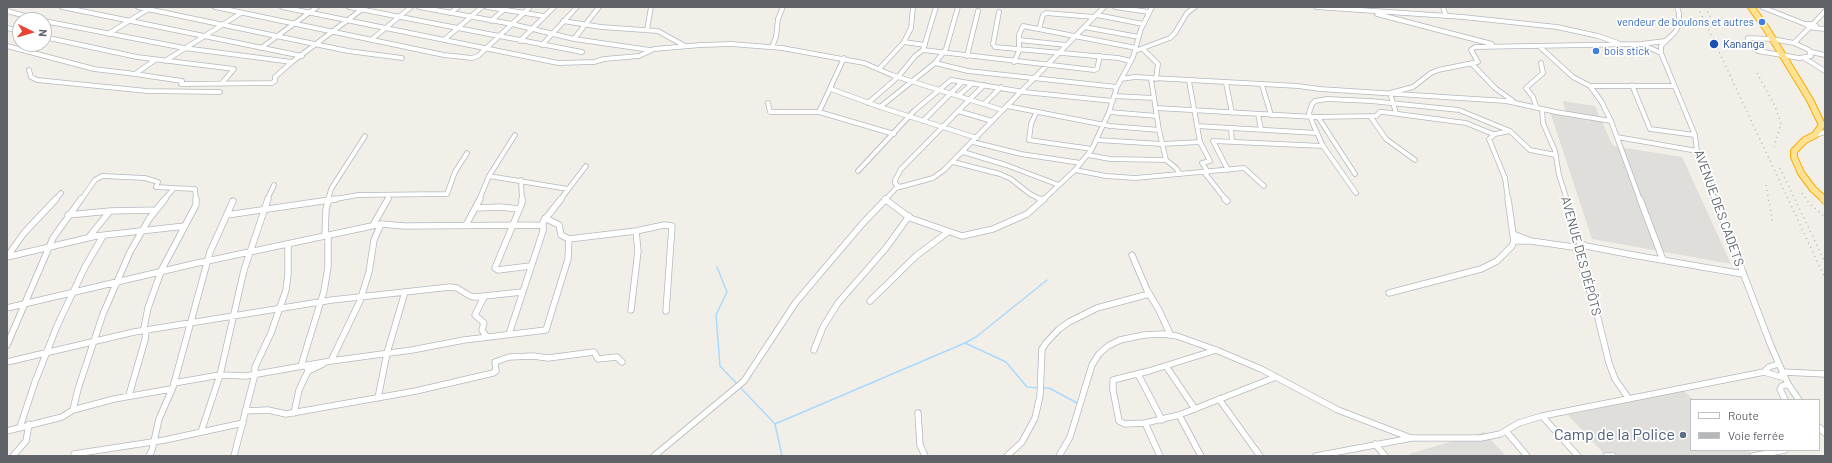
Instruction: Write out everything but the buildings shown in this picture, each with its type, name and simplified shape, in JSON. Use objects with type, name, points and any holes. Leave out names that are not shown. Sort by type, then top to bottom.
[{"type":"highway","points":[[1751,7],[1783,56],[1824,125],[1815,135],[1804,140],[1798,145],[1794,151],[1794,157],[1803,176],[1813,189],[1825,200]]},
{"type":"street","points":[[7,10],[15,7]]},
{"type":"street","points":[[62,7],[302,56]]},
{"type":"street","points":[[138,7],[151,8],[361,53],[402,58]]},
{"type":"street","points":[[215,7],[463,58],[476,57],[530,7]]},
{"type":"street","points":[[282,7],[543,60],[566,63],[594,62],[604,59],[636,56],[652,50],[686,46],[732,44],[772,47],[844,58],[864,63],[898,77],[1002,110]]},
{"type":"street","points":[[261,48],[317,7]]},
{"type":"street","points":[[349,7],[363,8],[458,29],[582,52]]},
{"type":"street","points":[[371,40],[411,7]]},
{"type":"street","points":[[419,7],[472,18],[512,24],[574,38],[652,50]]},
{"type":"street","points":[[450,13],[458,7]]},
{"type":"street","points":[[444,40],[472,18],[482,7]]},
{"type":"street","points":[[488,7],[544,16]]},
{"type":"street","points":[[520,41],[554,7]]},
{"type":"street","points":[[542,45],[563,21],[578,7]]},
{"type":"street","points":[[574,38],[599,7]]},
{"type":"street","points":[[647,30],[651,7]]},
{"type":"street","points":[[772,47],[776,37],[778,19],[784,7]]},
{"type":"street","points":[[879,69],[904,42],[910,28],[914,7]]},
{"type":"street","points":[[868,103],[898,77],[924,47],[936,7]]},
{"type":"street","points":[[880,107],[935,63],[948,46],[958,7]]},
{"type":"street","points":[[1115,7],[1149,12]]},
{"type":"street","points":[[886,199],[909,216],[948,232],[965,235],[1000,227],[1027,214],[1075,170],[1092,149],[1109,112],[1117,88],[1126,72],[1143,24],[1152,7]]},
{"type":"street","points":[[1014,62],[1020,49],[1019,40],[1023,26],[1135,49],[1143,49],[1173,35],[1183,16],[1195,7]]},
{"type":"street","points":[[1316,7],[1368,12],[1446,16],[1563,28],[1598,36],[1621,44]]},
{"type":"street","points":[[1443,7],[1446,16]]},
{"type":"street","points":[[1641,44],[1661,53],[1661,46],[1675,32],[1679,25],[1680,13],[1677,7]]},
{"type":"street","points":[[1762,7],[1805,24],[1825,28]]},
{"type":"street","points":[[108,34],[151,8]]},
{"type":"street","points":[[170,91],[181,84],[273,83],[275,77],[292,62],[318,44],[363,8]]},
{"type":"street","points":[[654,456],[744,381],[796,302],[863,223],[898,187],[933,178],[953,162],[1002,110],[1096,16],[1102,8]]},
{"type":"street","points":[[491,21],[505,9]]},
{"type":"street","points":[[967,56],[978,11]]},
{"type":"street","points":[[1794,43],[1814,26],[1825,11]]},
{"type":"street","points":[[999,12],[994,46],[1130,59]]},
{"type":"street","points":[[1368,12],[1475,41],[1512,47]]},
{"type":"street","points":[[165,61],[241,13]]},
{"type":"street","points":[[1039,29],[1043,15],[1046,13],[1096,16],[1143,24]]},
{"type":"street","points":[[563,21],[584,25],[659,32],[686,46]]},
{"type":"street","points":[[52,23],[184,48],[292,62]]},
{"type":"street","points":[[1084,27],[1139,37]]},
{"type":"street","points":[[1811,52],[1811,56],[1804,58],[1783,56],[1758,51],[1747,43],[1748,38],[1772,39],[1794,43],[1811,52],[1825,54]]},
{"type":"street","points":[[52,39],[155,60],[234,69],[221,84]]},
{"type":"street","points":[[1019,40],[1066,45]]},
{"type":"street","points":[[1390,93],[1413,87],[1431,73],[1438,70],[1478,62],[1471,50],[1475,47],[1641,44],[1665,41]]},
{"type":"street","points":[[904,42],[942,53],[1095,70],[1100,56]]},
{"type":"street","points":[[7,46],[94,69],[182,81],[181,84]]},
{"type":"street","points":[[1540,46],[1573,76],[1590,86],[1601,101],[1611,120],[1663,260]]},
{"type":"street","points":[[1143,49],[1158,64],[1156,79]]},
{"type":"street","name":"AVENUE DES CADETS","points":[[1661,53],[1695,135],[1697,151],[1778,364],[1788,384],[1798,399]]},
{"type":"street","points":[[819,112],[831,89],[844,58]]},
{"type":"street","points":[[1804,58],[1825,71]]},
{"type":"street","points":[[134,74],[155,60]]},
{"type":"street","points":[[935,63],[968,71],[1117,88]]},
{"type":"street","points":[[1536,106],[1533,97],[1526,88],[1542,73],[1543,69],[1541,63]]},
{"type":"street","points":[[1472,64],[1495,88],[1515,102]]},
{"type":"street","points":[[29,70],[32,78],[109,88],[220,92]]},
{"type":"street","points":[[1126,72],[1135,77]]},
{"type":"street","points":[[1121,79],[1135,77],[1262,86],[1298,86],[1515,102],[1536,106],[1542,109],[1611,120]]},
{"type":"street","points":[[1151,79],[1159,130],[1166,160]]},
{"type":"street","points":[[858,171],[909,117],[950,80],[1022,91],[1114,98],[1154,98]]},
{"type":"street","points":[[1189,81],[1200,142],[1210,161],[1202,163],[1206,172],[1227,201]]},
{"type":"street","points":[[923,121],[962,82]]},
{"type":"street","points":[[958,96],[973,83]]},
{"type":"street","points":[[1226,83],[1232,113]]},
{"type":"street","points":[[898,187],[895,180],[898,172],[984,85]]},
{"type":"street","points":[[1632,85],[1650,129],[1695,135]]},
{"type":"street","points":[[1262,86],[1271,115]]},
{"type":"street","points":[[1590,86],[1674,86]]},
{"type":"street","points":[[984,104],[1001,87]]},
{"type":"street","points":[[831,89],[868,103],[942,127],[975,140],[1021,154],[1081,163]]},
{"type":"street","points":[[1390,93],[1396,113]]},
{"type":"street","points":[[1356,193],[1324,146],[1310,117],[1309,113],[1312,104],[1321,100],[1393,102],[1459,110],[1510,131],[1528,149],[1556,155]]},
{"type":"street","points":[[768,103],[770,112],[819,112],[894,134]]},
{"type":"street","points":[[1007,106],[1103,125],[1159,130]]},
{"type":"street","points":[[1156,108],[1310,117],[1378,116],[1381,112],[1466,123],[1493,134],[1510,131]]},
{"type":"street","name":"AVENUE DES DÉPÔTS","points":[[1542,109],[1543,123],[1556,155],[1560,175],[1581,246],[1580,262],[1596,310],[1609,363],[1616,379],[1629,400]]},
{"type":"street","points":[[958,111],[992,121]]},
{"type":"street","points":[[1036,112],[1031,124],[1029,140],[1092,149]]},
{"type":"street","points":[[1109,112],[1157,116]]},
{"type":"street","points":[[1258,114],[1261,129]]},
{"type":"street","points":[[1370,116],[1386,139],[1415,160]]},
{"type":"street","points":[[1318,117],[1355,174]]},
{"type":"street","points":[[1196,126],[1317,133]]},
{"type":"street","points":[[1231,128],[1232,142]]},
{"type":"street","points":[[1815,135],[1825,132]]},
{"type":"street","points":[[1389,293],[1481,269],[1490,265],[1503,255],[1514,241],[1505,178],[1489,138],[1493,134]]},
{"type":"street","points":[[466,225],[476,208],[489,176],[514,135]]},
{"type":"street","points":[[294,413],[322,302],[328,267],[326,235],[327,199],[336,179],[365,136]]},
{"type":"street","points":[[1617,137],[1697,151]]},
{"type":"street","points":[[1097,140],[1162,144],[1200,142]]},
{"type":"street","points":[[1228,170],[1213,142],[1324,146]]},
{"type":"street","points":[[963,152],[1006,165],[1058,185]]},
{"type":"street","points":[[227,215],[358,195],[448,194],[455,172],[467,153]]},
{"type":"street","points":[[1088,155],[1110,158],[1166,160],[1176,168],[1180,174]]},
{"type":"street","points":[[953,162],[1000,174],[1010,179],[1030,194],[1043,200]]},
{"type":"street","points":[[509,334],[530,266],[543,231],[542,225],[545,218],[586,166]]},
{"type":"street","points":[[1075,170],[1125,178],[1246,168],[1264,186]]},
{"type":"street","points":[[7,344],[54,234],[82,195],[100,176],[145,178],[151,182],[158,182],[156,187],[196,189],[196,205],[161,272],[148,308],[144,328],[146,331],[129,395]]},
{"type":"street","points":[[489,176],[521,180],[568,189]]},
{"type":"street","points":[[521,180],[522,197],[519,209],[500,251],[495,269],[530,266]]},
{"type":"street","points":[[201,432],[220,375],[241,280],[263,210],[274,185]]},
{"type":"street","points":[[73,410],[78,389],[95,342],[103,314],[130,252],[156,210],[174,188]]},
{"type":"street","points":[[7,257],[24,233],[61,193]]},
{"type":"street","points":[[373,225],[390,195]]},
{"type":"street","points":[[149,456],[159,419],[174,383],[212,244],[233,201]]},
{"type":"street","points":[[476,208],[500,207],[519,209]]},
{"type":"street","points":[[68,215],[110,211],[156,210]]},
{"type":"street","points":[[89,238],[110,211]]},
{"type":"street","points":[[814,350],[823,327],[838,303],[880,256],[909,216]]},
{"type":"street","points":[[545,218],[559,225],[561,235],[569,239],[636,231],[658,226],[672,226],[666,311]]},
{"type":"street","points":[[328,362],[361,296],[368,272],[374,240],[381,224]]},
{"type":"street","points":[[7,308],[207,261],[373,225],[542,225]]},
{"type":"street","points":[[7,257],[89,238],[143,230],[185,226]]},
{"type":"street","points":[[631,310],[638,251],[636,231]]},
{"type":"street","points":[[870,301],[919,253],[948,232]]},
{"type":"street","points":[[1513,234],[1531,241]]},
{"type":"street","points":[[20,427],[35,382],[58,326],[85,266],[103,236]]},
{"type":"street","points":[[174,383],[220,375],[240,376],[305,368],[328,362],[486,336],[540,331],[547,328],[568,259],[569,239]]},
{"type":"street","points":[[1514,241],[1531,241],[1581,246],[1743,274]]},
{"type":"street","points":[[234,456],[255,374],[255,367],[271,333],[286,290],[288,274],[288,244]]},
{"type":"street","points":[[1132,255],[1149,294],[1159,310],[1170,334]]},
{"type":"street","points":[[7,362],[190,322],[280,307],[361,296],[450,287],[458,288],[470,296],[484,297],[522,292]]},
{"type":"street","points":[[378,398],[387,353],[405,292]]},
{"type":"street","points":[[1007,456],[1022,442],[1035,418],[1040,396],[1042,348],[1046,343],[1059,329],[1069,322],[1097,308],[1149,294]]},
{"type":"street","points":[[484,297],[475,315],[484,324],[482,330],[486,336]]},
{"type":"street","points":[[1059,456],[1070,437],[1092,365],[1099,354],[1108,346],[1120,340],[1170,334],[1216,350],[1276,377],[1338,410],[1412,438]]},
{"type":"street","points":[[1216,350],[1166,366],[1113,380],[1113,395],[1119,421],[1125,424],[1162,420],[1195,409],[1276,377]]},
{"type":"street","points":[[246,411],[268,410],[281,414],[294,413],[378,398],[493,373],[496,371],[495,362],[509,357],[548,358],[594,352],[598,359],[617,358],[622,362]]},
{"type":"street","points":[[1764,372],[1769,367],[1778,364]]},
{"type":"street","points":[[1166,366],[1195,409]]},
{"type":"street","points":[[1316,456],[1335,454],[1375,444],[1412,438],[1481,438],[1506,431],[1519,423],[1542,416],[1629,400],[1764,372],[1783,375],[1825,374]]},
{"type":"street","points":[[1138,374],[1162,420]]},
{"type":"street","points":[[1785,399],[1780,389],[1782,386],[1788,384]]},
{"type":"street","points":[[7,431],[29,424],[62,417],[73,410],[129,395],[171,389]]},
{"type":"street","points":[[1219,399],[1260,456]]},
{"type":"street","points":[[918,413],[920,445],[925,456]]},
{"type":"street","points":[[1179,415],[1201,456]]},
{"type":"street","points":[[1542,416],[1578,456]]},
{"type":"street","points":[[74,454],[154,441],[243,423]]},
{"type":"street","points":[[1145,423],[1160,456]]},
{"type":"street","points":[[12,456],[26,441],[29,424]]},
{"type":"street","points":[[1506,431],[1527,456]]},
{"type":"street","points":[[1375,444],[1385,456]]},
{"type":"street","points":[[1753,456],[1780,451]]},
{"type":"street","points":[[1606,456],[1613,456]]},
{"type":"shaded area","points":[[1563,101],[1595,106],[1613,146],[1682,157],[1731,264],[1592,239],[1549,109],[1566,112]]},
{"type":"shaded area","points":[[1683,390],[1693,399],[1690,399],[1690,451],[1749,451],[1754,456],[1606,456],[1568,415]]},
{"type":"shaded area","points":[[1484,432],[1506,456],[1411,456],[1409,454]]},
{"type":"waterway","points":[[717,267],[727,292],[716,315],[720,366],[775,424]]},
{"type":"waterway","points":[[965,343],[976,337],[1047,280]]},
{"type":"waterway","points":[[775,424],[965,343]]},
{"type":"waterway","points":[[965,343],[1006,362],[1027,387],[1039,388]]},
{"type":"waterway","points":[[1043,388],[1049,388],[1079,404]]},
{"type":"waterway","points":[[775,424],[782,456]]},
{"type":"railway","points":[[1698,7],[1825,278]]},
{"type":"railway","points":[[1705,7],[1713,22]]},
{"type":"railway","points":[[1757,73],[1775,106],[1781,124],[1774,147]]},
{"type":"railway","points":[[1780,168],[1825,262]]},
{"type":"railway","points":[[1766,185],[1773,224]]},
{"type":"railway","points":[[1802,193],[1809,203],[1825,217]]},
{"type":"place","name":"vendeur de boulons et autres","points":[[1762,22]]},
{"type":"place","name":"Kananga","points":[[1714,44]]},
{"type":"place","name":"bois stick","points":[[1596,51]]},
{"type":"place","name":"Camp de la Police","points":[[1683,435]]}]
